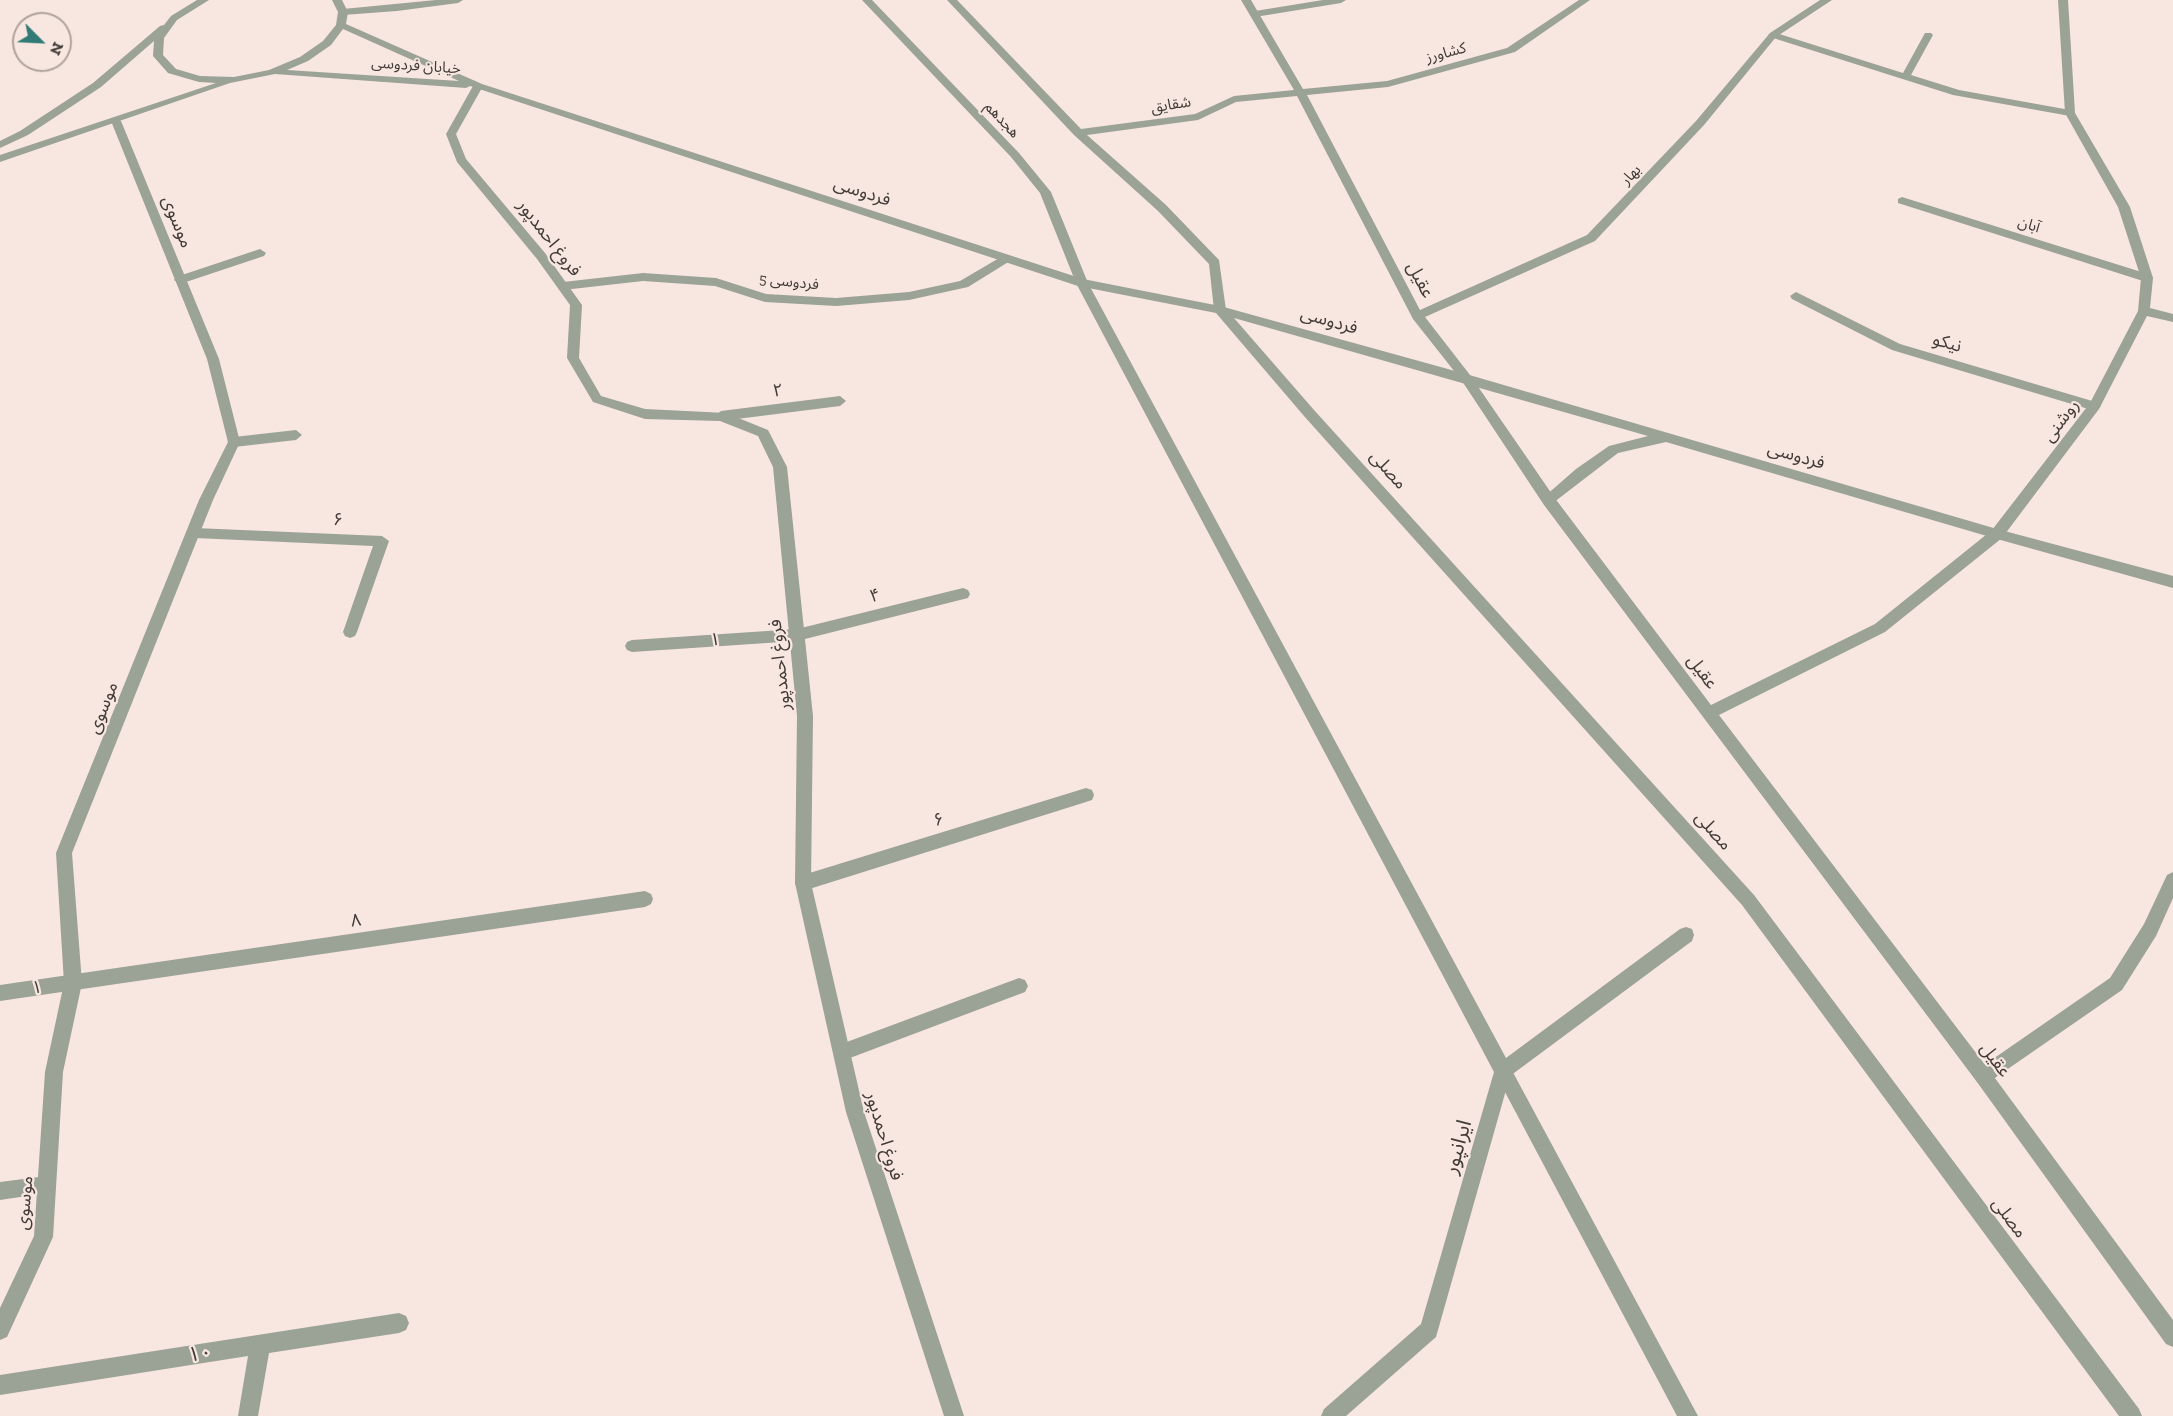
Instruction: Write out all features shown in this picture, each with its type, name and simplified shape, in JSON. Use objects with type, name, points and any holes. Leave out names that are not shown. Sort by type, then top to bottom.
[{"type":"street","points":[[0,145],[24,133],[97,85],[174,18],[200,0]]},
{"type":"street","points":[[0,159],[234,80],[272,72],[312,54],[327,43],[341,25],[343,12],[337,0]]},
{"type":"street","points":[[343,12],[395,4],[458,0]]},
{"type":"street","name":"هجدهم","points":[[867,0],[1015,155],[1045,192],[1082,283],[1688,1416]]},
{"type":"street","points":[[952,0],[1078,133],[1162,208],[1215,263],[1220,310]]},
{"type":"street","name":"عقیل","points":[[1246,0],[1300,93],[1417,316],[1466,378],[1549,501],[1983,1076],[2173,1337]]},
{"type":"street","points":[[1255,14],[1341,0]]},
{"type":"street","name":"کشاورز","points":[[1300,93],[1388,84],[1511,50],[1584,0]]},
{"type":"street","name":"بهار","points":[[1417,316],[1591,238],[1700,123],[1773,35],[1827,0]]},
{"type":"street","name":"روشنی","points":[[1709,713],[1880,628],[1997,534],[2095,406],[2144,311],[2147,278],[2124,207],[2070,113],[2063,0]]},
{"type":"street","points":[[174,18],[159,38],[158,56],[172,71],[199,79],[234,80]]},
{"type":"street","name":"خیابان فردوسی","points":[[341,25],[478,86]]},
{"type":"street","points":[[1905,78],[1928,34]]},
{"type":"street","points":[[1773,35],[1957,93],[2070,113]]},
{"type":"street","name":"خیابان فردوسی","points":[[272,72],[478,86]]},
{"type":"street","name":"فردوسی","points":[[478,86],[1082,283],[1220,310],[1466,378],[1997,534],[2173,582]]},
{"type":"street","name":"فروغ احمدپور","points":[[478,86],[452,134],[462,160],[541,255],[576,305],[573,358],[597,399],[645,414],[722,416],[763,434],[780,467],[805,716],[803,883],[855,1112],[954,1416]]},
{"type":"street","name":"شقایق","points":[[1078,133],[1198,117],[1234,99],[1300,93]]},
{"type":"street","name":"موسوی","points":[[0,1330],[43,1237],[54,1072],[73,983],[64,853],[195,533],[206,500],[234,442],[213,359],[116,121]]},
{"type":"street","name":"آبان","points":[[1902,201],[2147,278]]},
{"type":"street","points":[[180,280],[260,253]]},
{"type":"street","name":"5 فردوسی","points":[[563,286],[644,277],[716,282],[765,298],[836,302],[909,296],[964,284],[1006,258]]},
{"type":"street","name":"نیکو","points":[[1796,296],[1896,347],[2095,406]]},
{"type":"street","name":"مصلی","points":[[1220,310],[1309,413],[1748,900],[2132,1416]]},
{"type":"street","points":[[2144,311],[2173,318]]},
{"type":"street","name":"۲","points":[[722,416],[840,401]]},
{"type":"street","points":[[234,442],[296,435]]},
{"type":"street","points":[[1549,501],[1581,473],[1614,449],[1665,437]]},
{"type":"street","name":"۶","points":[[195,533],[382,541],[350,632]]},
{"type":"street","name":"۴","points":[[797,635],[963,594]]},
{"type":"street","name":"۱","points":[[632,645],[797,635]]},
{"type":"street","name":"۶","points":[[803,883],[1086,795]]},
{"type":"street","points":[[1983,1076],[2116,984],[2150,930],[2173,880]]},
{"type":"street","name":"۸","points":[[73,983],[645,899]]},
{"type":"street","points":[[1503,1071],[1686,935]]},
{"type":"street","name":"۱","points":[[0,993],[73,983]]},
{"type":"street","points":[[842,1052],[1019,986]]},
{"type":"street","name":"ایرانپور","points":[[1330,1416],[1429,1330],[1503,1071]]},
{"type":"street","points":[[0,1191],[47,1185]]},
{"type":"street","name":"۱۰","points":[[0,1385],[399,1323]]},
{"type":"street","points":[[248,1416],[260,1345]]}]
